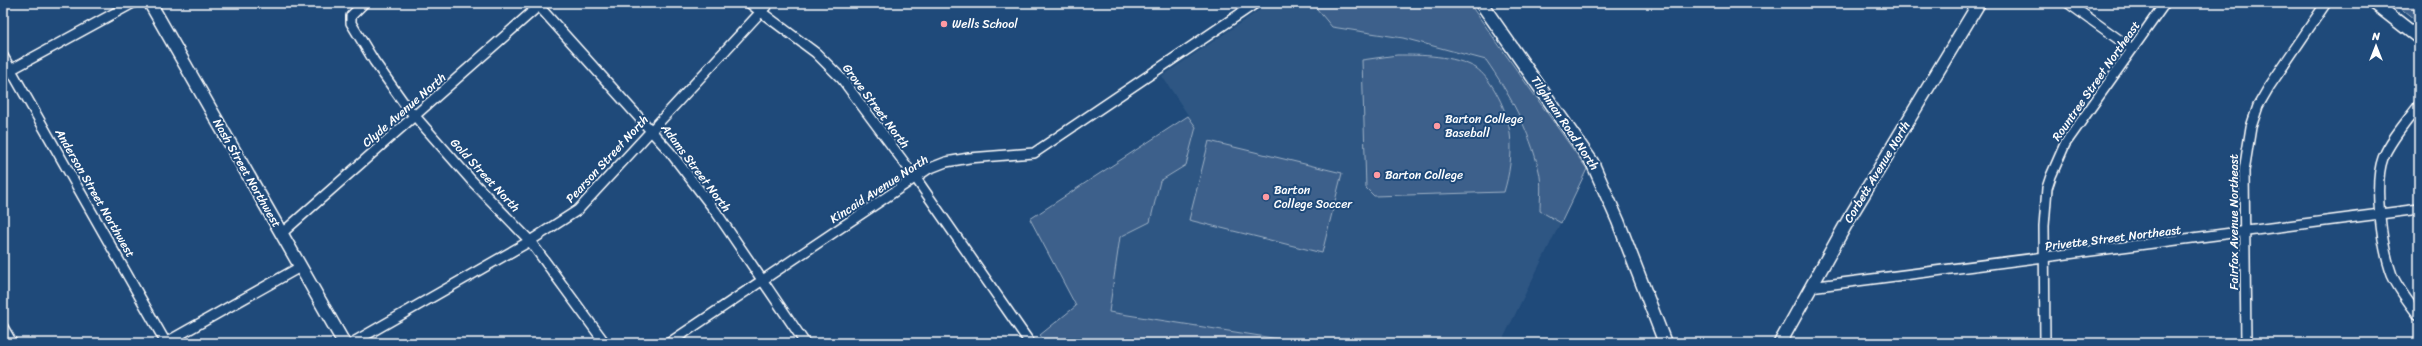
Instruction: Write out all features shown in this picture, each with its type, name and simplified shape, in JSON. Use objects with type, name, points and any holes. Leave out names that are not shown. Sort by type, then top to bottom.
[{"type":"street","points":[[7,72],[133,3]]},
{"type":"street","name":"Nash Street Northwest","points":[[150,3],[344,343]]},
{"type":"street","name":"Gold Street North","points":[[364,3],[351,16],[350,20],[374,61],[415,116],[472,181],[530,241],[605,343]]},
{"type":"street","name":"Grove Street North","points":[[749,3],[760,13],[800,40],[839,75],[915,177],[1028,342]]},
{"type":"street","name":"Pearson Street North","points":[[352,343],[530,241],[578,210],[651,129],[769,3]]},
{"type":"street","name":"Kincaid Avenue North","points":[[669,343],[915,177],[946,162],[969,158],[1034,153],[1256,3]]},
{"type":"street","name":"Tilghman Road North","points":[[1481,3],[1592,162],[1618,221],[1664,343]]},
{"type":"street","name":"Corbett Avenue North","points":[[1780,343],[1850,217],[1979,3]]},
{"type":"street","points":[[2068,3],[2132,49]]},
{"type":"street","name":"Rountree Street Northeast","points":[[2045,343],[2045,211],[2051,176],[2065,144],[2165,3]]},
{"type":"street","name":"Fairfax Avenue Northeast","points":[[2246,343],[2246,232],[2244,171],[2246,150],[2254,116],[2269,86],[2326,3]]},
{"type":"street","points":[[2374,3],[2419,38]]},
{"type":"street","name":"Clyde Avenue North","points":[[281,234],[539,4]]},
{"type":"street","name":"Adams Street North","points":[[539,4],[651,129],[716,212],[805,343]]},
{"type":"street","name":"Anderson Street Northwest","points":[[3,56],[7,72],[165,343]]},
{"type":"street","points":[[2419,104],[2390,145],[2380,167],[2378,191],[2387,255],[2392,275],[2419,316]]},
{"type":"street","name":"Privette Street Northeast","points":[[1810,287],[2419,209]]},
{"type":"street","points":[[165,343],[300,267]]},
{"type":"street","points":[[3,327],[12,343]]},
{"type":"shaded area","name":"Barton College","points":[[1270,3],[1312,3],[1332,27],[1402,38],[1486,60],[1587,169],[1501,343],[1304,343],[1109,312],[1120,237],[1150,222],[1160,181],[1186,164],[1196,127],[1162,76]]},
{"type":"shaded area","points":[[1312,3],[1469,3],[1587,169],[1561,223],[1540,211],[1540,176],[1530,141],[1511,99],[1486,60],[1403,38],[1332,27]]},
{"type":"shaded area","points":[[2394,3],[2419,3],[2419,23]]},
{"type":"shaded area","name":"Barton College Baseball","points":[[1397,55],[1427,56],[1457,60],[1476,68],[1488,80],[1501,101],[1506,114],[1511,139],[1510,165],[1504,192],[1374,196],[1366,188],[1362,60]]},
{"type":"shaded area","points":[[1188,116],[1196,127],[1186,165],[1160,181],[1150,222],[1120,237],[1109,312],[1304,343],[1046,343],[1040,335],[1076,306],[1030,219]]},
{"type":"shaded area","name":"Barton College Soccer","points":[[1209,141],[1342,173],[1322,253],[1189,220]]},
{"type":"place","name":"Wells School","points":[[944,24]]},
{"type":"place","name":"Barton College Baseball","points":[[1437,126]]},
{"type":"place","name":"Barton College","points":[[1377,175]]},
{"type":"place","name":"Barton College Soccer","points":[[1266,197]]}]
